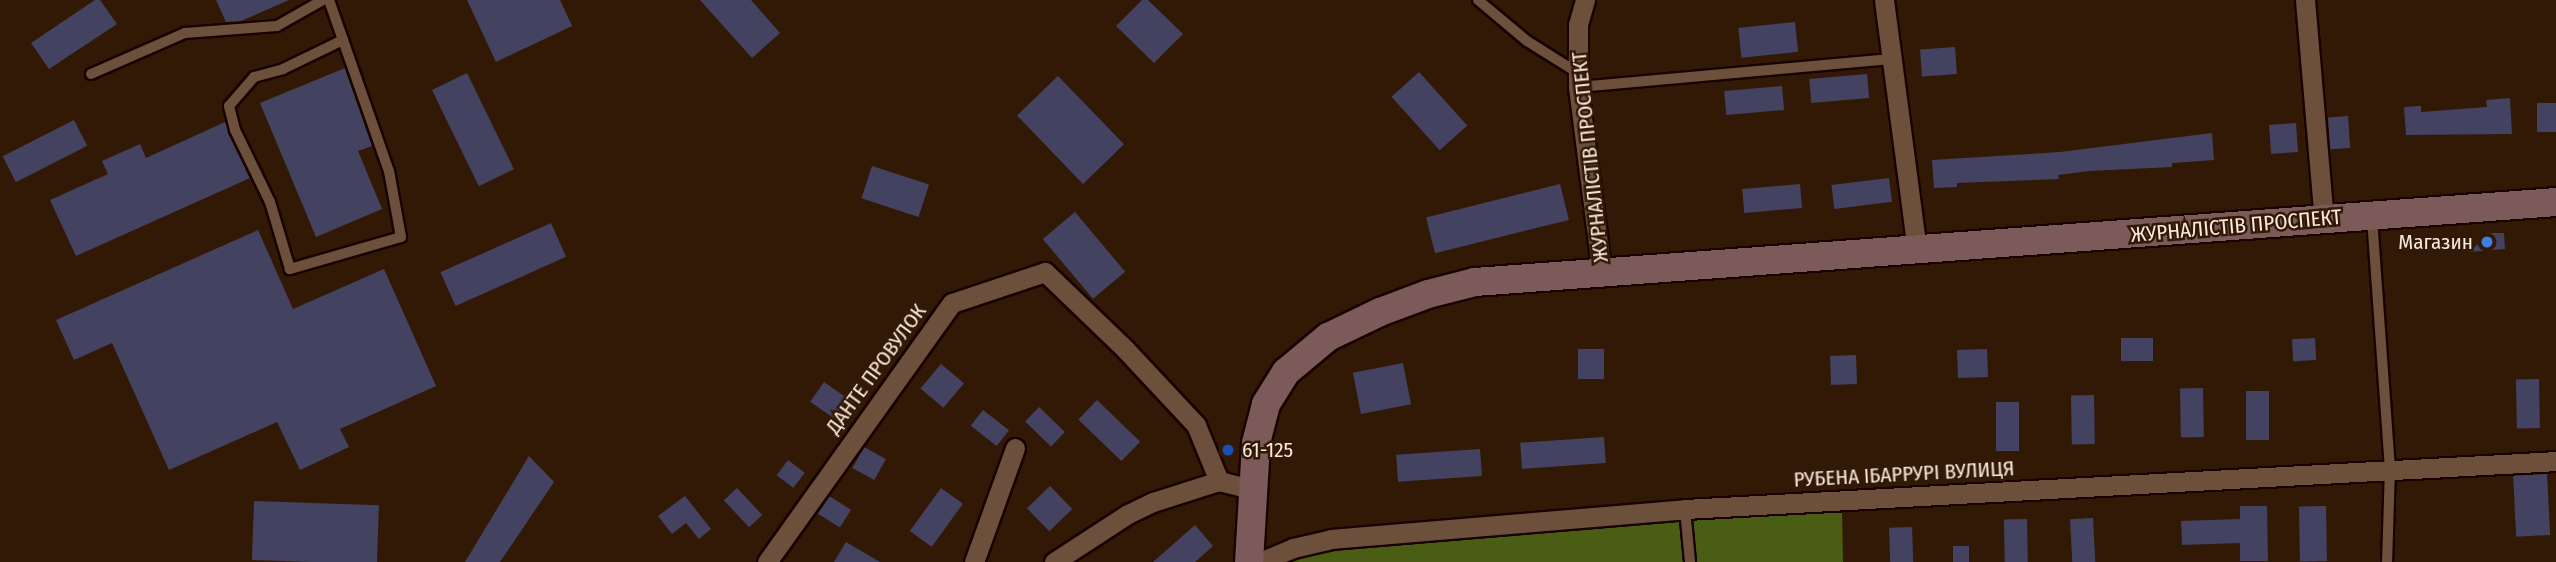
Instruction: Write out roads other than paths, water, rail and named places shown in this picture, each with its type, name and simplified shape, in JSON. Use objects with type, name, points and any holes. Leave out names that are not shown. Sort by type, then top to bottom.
[{"type":"main road","name":"ЖУРНАЛІСТІВ ПРОСПЕКТ","points":[[1249,562],[1256,443],[1266,404],[1286,372],[1328,337],[1404,303],[1475,282],[2556,202]]},
{"type":"street","name":"ЖУРНАЛІСТІВ ПРОСПЕКТ","points":[[1586,0],[1578,25],[1578,80],[1602,274]]},
{"type":"street","points":[[1884,0],[1917,250]]},
{"type":"street","points":[[2305,0],[2324,219]]},
{"type":"street","name":"ДАНТЕ ПРОВУЛОК","points":[[767,562],[952,303],[1045,272],[1125,349],[1196,425],[1219,481]]},
{"type":"street","points":[[974,562],[1015,448]]},
{"type":"street","name":"РУБЕНА ІБАРРУРІ ВУЛИЦЯ","points":[[1259,562],[1293,548],[1331,540],[1685,509],[2390,468],[2556,461]]},
{"type":"street","points":[[1054,562],[1128,514],[1153,502],[1219,481],[1254,490]]},
{"type":"lane","points":[[91,74],[185,33],[277,26],[323,0]]},
{"type":"lane","points":[[329,0],[389,171],[401,237],[290,269],[270,202],[235,130],[229,106],[254,77],[283,69],[343,40]]},
{"type":"lane","points":[[1478,0],[1578,80],[1892,59]]},
{"type":"lane","points":[[2372,214],[2390,468],[2388,562]]},
{"type":"lane","points":[[1685,509],[1690,562]]},
{"type":"place","name":"Магазин","points":[[2487,242]]},
{"type":"place","name":"61-125","points":[[1228,450]]}]
